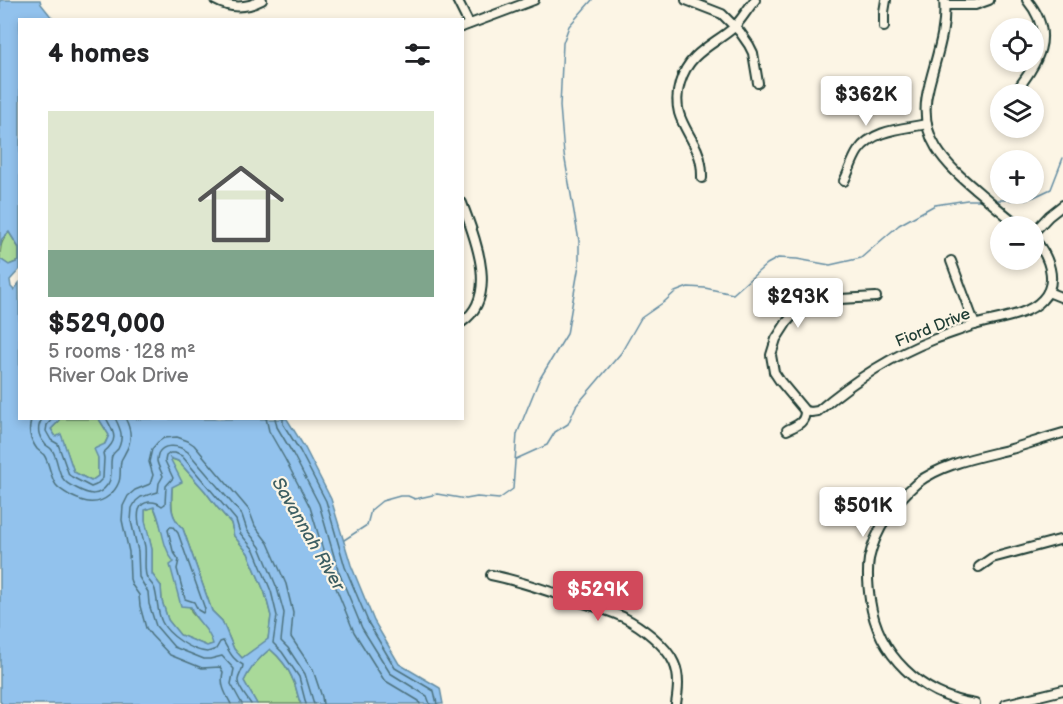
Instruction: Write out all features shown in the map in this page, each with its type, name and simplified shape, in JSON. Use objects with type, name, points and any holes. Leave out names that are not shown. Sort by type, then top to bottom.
[{"type":"street","points":[[216,0],[227,6],[238,7],[262,0]]},
{"type":"street","points":[[457,0],[463,18]]},
{"type":"street","points":[[466,26],[534,0]]},
{"type":"street","points":[[686,0],[722,14],[744,38],[753,53],[758,83]]},
{"type":"street","points":[[702,178],[699,155],[681,120],[678,91],[685,71],[694,57],[734,27],[755,0]]},
{"type":"street","points":[[884,27],[886,0]]},
{"type":"street","points":[[989,0],[975,5],[945,3],[943,35],[927,92],[927,124],[934,145],[948,165],[1008,216]]},
{"type":"street","points":[[1021,84],[1033,67],[1043,40],[1040,21],[1027,0]]},
{"type":"street","points":[[844,181],[857,153],[872,138],[884,132],[927,124]]},
{"type":"street","points":[[1044,221],[1063,205]]},
{"type":"street","points":[[464,208],[477,244],[482,281],[477,303],[471,314],[464,320]]},
{"type":"street","points":[[1044,253],[1050,268],[1051,282],[1048,292],[1063,298]]},
{"type":"street","points":[[951,261],[975,325]]},
{"type":"street","name":"Fiord Drive","points":[[787,430],[801,423],[805,417],[805,411],[818,411],[853,382],[888,361],[933,340],[1024,311],[1038,304],[1048,292]]},
{"type":"street","points":[[805,411],[774,372],[771,355],[776,339],[787,321],[799,308],[810,303],[822,300],[876,297]]},
{"type":"street","points":[[975,704],[948,697],[933,689],[906,671],[895,660],[881,637],[874,619],[868,589],[870,557],[881,526],[902,498],[924,479],[953,465],[1063,434]]},
{"type":"street","points":[[979,567],[992,558],[1063,539]]},
{"type":"street","points":[[491,575],[543,589],[599,608],[622,617],[642,629],[667,652],[674,662],[678,679],[676,704]]},
{"type":"street","points":[[1006,704],[1063,690]]},
{"type":"green space","points":[[9,232],[18,246],[18,261],[9,265],[0,259],[4,238]]},
{"type":"green space","points":[[100,420],[109,435],[98,458],[98,476],[91,481],[74,472],[61,435],[56,437],[51,429],[59,421]]},
{"type":"green space","points":[[169,458],[178,461],[231,523],[234,536],[248,553],[265,593],[271,616],[268,640],[242,658],[234,649],[222,621],[212,611],[183,529],[173,515]]},
{"type":"green space","points":[[154,507],[192,613],[211,634],[214,644],[207,646],[180,635],[168,620],[162,601],[161,586],[152,574],[152,550],[145,521],[145,510]]},
{"type":"green space","points":[[270,649],[289,672],[301,704],[257,704],[244,681],[255,664]]},
{"type":"water","points":[[0,0],[40,0],[52,18],[18,18],[18,246],[9,232],[2,239],[0,247]]},
{"type":"water","name":"Savannah River","points":[[0,259],[9,265],[18,261],[18,271],[10,280],[14,290],[18,284],[18,420],[58,420],[51,429],[56,437],[61,434],[74,472],[91,481],[98,476],[98,458],[94,449],[105,444],[109,435],[100,420],[288,420],[331,499],[351,565],[374,621],[399,664],[440,688],[443,704],[301,704],[289,672],[270,649],[255,664],[244,681],[257,704],[2,704],[0,701]],"holes":[[[170,458],[178,461],[231,523],[234,536],[248,553],[265,593],[271,616],[268,639],[242,658],[234,649],[222,621],[212,611],[183,529],[173,514],[172,487],[182,482]],[[154,507],[164,542],[174,562],[170,565],[181,606],[191,607],[213,644],[207,646],[180,635],[168,620],[162,601],[161,586],[152,574],[152,549],[145,521],[145,510]]]},
{"type":"waterway","points":[[344,540],[367,525],[371,510],[382,501],[400,496],[415,499],[437,494],[466,499],[477,497],[499,499],[513,489],[517,434],[539,380],[567,334],[579,265],[579,241],[564,154],[560,106],[563,43],[569,26],[592,0]]},
{"type":"waterway","points":[[1044,192],[1051,189],[1063,158]]},
{"type":"waterway","points":[[516,459],[547,445],[555,432],[568,424],[576,406],[621,353],[641,318],[675,292],[688,287],[733,294],[767,264],[778,258],[830,265],[861,258],[899,225],[935,205],[982,200]]}]
